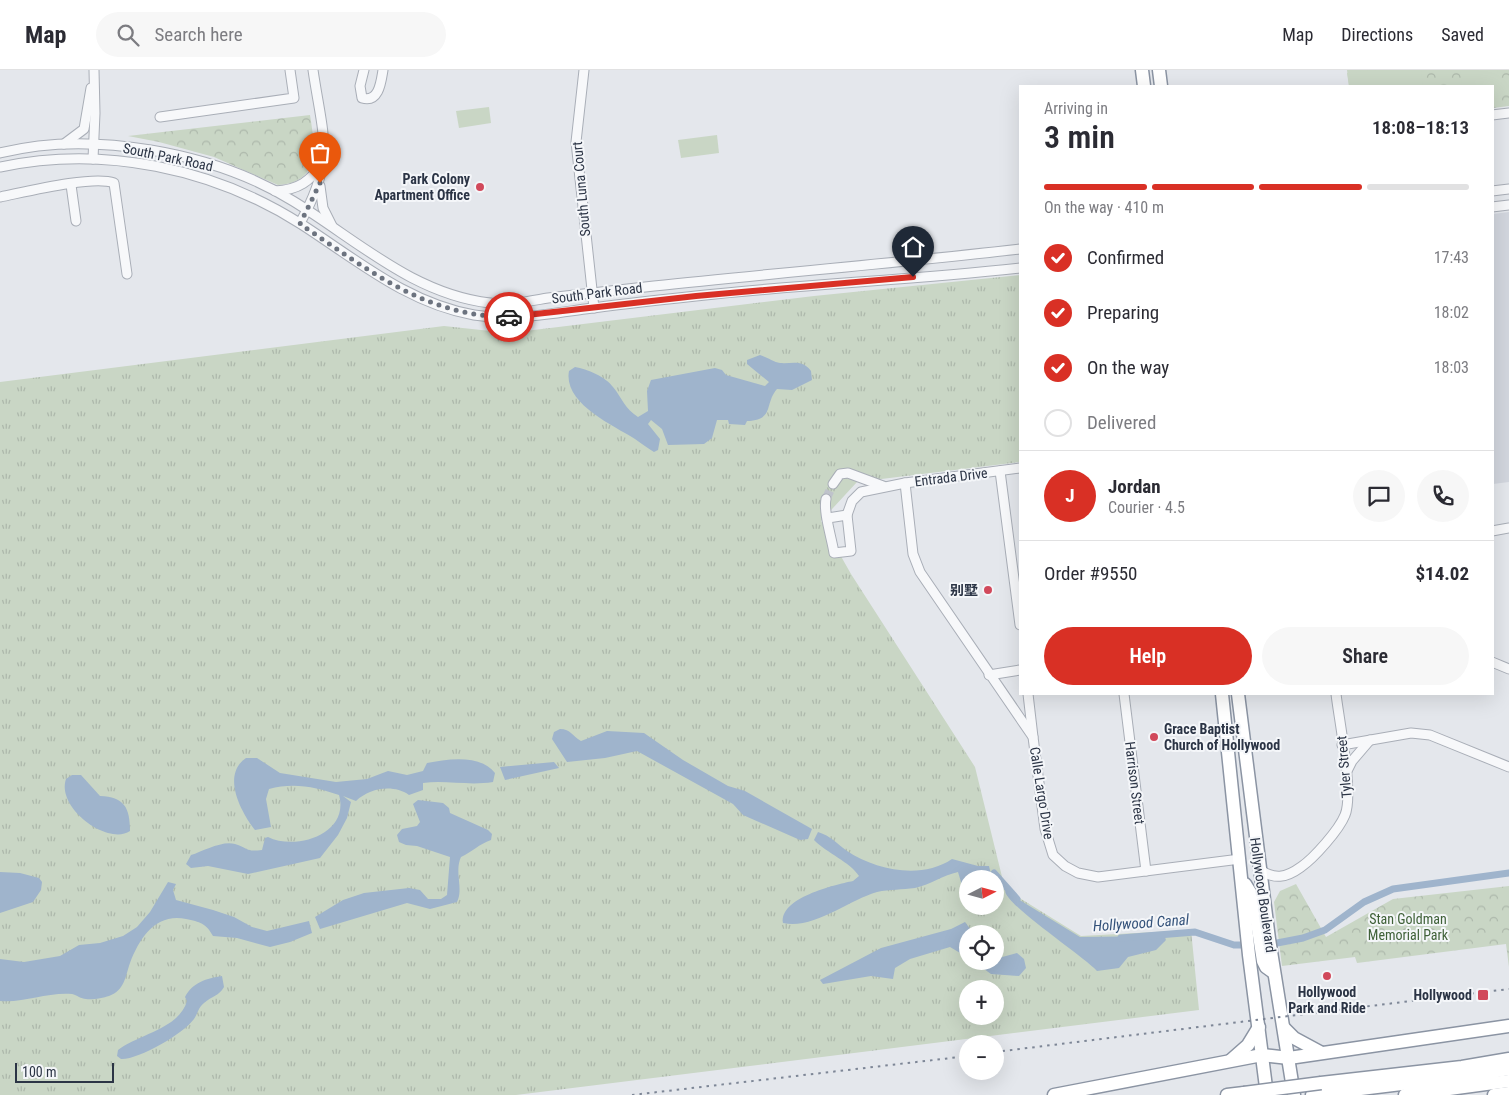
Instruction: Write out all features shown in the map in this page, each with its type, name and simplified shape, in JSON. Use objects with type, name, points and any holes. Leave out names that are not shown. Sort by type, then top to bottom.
[{"type":"highway","points":[[1142,70],[1144,85]]},
{"type":"highway","points":[[1159,70],[1161,85]]},
{"type":"highway","name":"Hollywood Boulevard","points":[[1222,695],[1243,880],[1262,943],[1274,973],[1294,1095]]},
{"type":"highway","name":"Hollywood Boulevard","points":[[1238,695],[1259,870],[1262,943],[1249,955],[1267,1095]]},
{"type":"highway","points":[[1054,1095],[1262,1055],[1289,1058],[1509,1026]]},
{"type":"highway","points":[[1229,1062],[1248,1045],[1259,1027]]},
{"type":"highway","points":[[1284,1028],[1294,1038],[1320,1052]]},
{"type":"highway","points":[[1319,1090],[1509,1059]]},
{"type":"highway","points":[[1227,1095],[1319,1090],[1475,1075],[1509,1069]]},
{"type":"highway","points":[[1405,1095],[1509,1081]]},
{"type":"highway","points":[[1494,1095],[1509,1093]]},
{"type":"street","points":[[160,117],[294,98],[290,70]]},
{"type":"street","points":[[300,224],[320,183],[325,160],[324,136],[313,70]]},
{"type":"street","points":[[364,70],[360,94],[362,98],[367,100],[373,98],[378,92],[383,70]]},
{"type":"street","name":"South Luna Court","points":[[584,70],[576,142],[594,308]]},
{"type":"street","points":[[64,144],[84,129],[94,73]]},
{"type":"street","points":[[93,159],[94,73]]},
{"type":"street","points":[[1494,115],[1509,113]]},
{"type":"street","name":"South Park Road","points":[[0,152],[64,144],[145,150],[188,158],[230,171],[274,192],[307,211],[404,276],[433,289],[492,304],[1019,250]]},
{"type":"street","name":"South Park Road","points":[[0,166],[53,160],[93,159],[142,164],[184,172],[224,185],[265,203],[403,291],[447,309],[489,317],[508,317],[844,281],[1016,269]]},
{"type":"street","points":[[274,192],[296,189],[307,182],[325,160]]},
{"type":"street","points":[[0,196],[107,180],[114,183],[127,274]]},
{"type":"street","points":[[320,183],[323,208],[333,228]]},
{"type":"street","points":[[71,185],[76,222]]},
{"type":"street","points":[[1494,191],[1509,189]]},
{"type":"street","points":[[1494,207],[1509,205]]},
{"type":"street","points":[[1009,251],[1016,269]]},
{"type":"street","name":"Entrada Drive","points":[[861,492],[905,483],[1019,468]]},
{"type":"street","points":[[1000,471],[1019,618]]},
{"type":"street","points":[[833,484],[840,474],[848,473],[883,487]]},
{"type":"street","points":[[826,499],[824,507],[828,518],[834,553],[851,551],[847,515],[852,501],[861,492],[860,477]]},
{"type":"street","name":"Calle Largo Drive","points":[[905,483],[913,554],[920,572],[1033,737],[1045,829],[1054,855],[1065,866],[1078,873],[1098,876],[1146,872],[1240,858]]},
{"type":"street","points":[[828,518],[847,515]]},
{"type":"street","points":[[1494,530],[1509,528]]},
{"type":"street","points":[[1494,663],[1509,669]]},
{"type":"street","points":[[989,674],[1019,670]]},
{"type":"street","points":[[1028,695],[1033,737]]},
{"type":"street","name":"Harrison Street","points":[[1124,695],[1146,872]]},
{"type":"street","name":"Tyler Street","points":[[1259,870],[1270,876],[1286,876],[1309,860],[1346,815],[1348,802],[1346,773],[1336,695]]},
{"type":"street","points":[[1342,745],[1411,734],[1430,735],[1509,767]]},
{"type":"street","points":[[1346,773],[1352,761],[1370,740]]},
{"type":"shaded area","points":[[1509,212],[1509,482],[1494,484],[1494,214]]},
{"type":"green space","points":[[1347,70],[1509,70],[1509,106],[1494,108],[1494,85],[1349,85]]},
{"type":"green space","points":[[1376,70],[1421,70],[1423,85],[1349,85],[1347,73]]},
{"type":"green space","points":[[1460,70],[1497,70],[1501,100],[1494,101],[1494,85],[1462,85]]},
{"type":"green space","points":[[489,107],[491,123],[459,128],[456,111]]},
{"type":"green space","points":[[310,115],[313,150],[312,161],[308,170],[302,178],[292,183],[278,185],[214,157],[159,142],[128,136]]},
{"type":"green space","points":[[717,135],[719,153],[681,158],[678,140]]},
{"type":"green space","points":[[1019,275],[1019,462],[857,482],[821,521],[851,574],[975,767],[1000,870],[959,870],[959,915],[1004,915],[1004,885],[1005,889],[1081,936],[1191,930],[1199,1010],[998,1035],[959,1035],[959,1040],[516,1095],[0,1095],[0,382],[444,326],[509,333],[814,296]]},
{"type":"green space","name":"Stan Goldman Memorial Park","points":[[1296,884],[1326,937],[1393,899],[1509,886],[1509,967],[1506,944],[1357,963],[1355,957],[1282,966],[1274,902],[1280,891]]},
{"type":"water","points":[[760,355],[780,363],[800,363],[811,371],[812,380],[792,390],[777,389],[768,410],[762,418],[747,421],[745,425],[729,424],[728,420],[717,420],[712,438],[704,444],[668,445],[662,429],[651,420],[648,424],[660,439],[658,450],[654,452],[591,412],[581,403],[569,383],[569,371],[575,367],[596,374],[610,383],[627,407],[638,417],[648,411],[647,391],[651,380],[715,368],[722,370],[726,375],[765,386],[769,382],[747,364],[747,360]]},
{"type":"water","points":[[560,729],[569,731],[581,741],[607,731],[644,733],[683,760],[728,786],[745,791],[812,829],[808,839],[800,840],[743,815],[733,804],[637,751],[605,758],[567,762],[552,739],[554,732]]},
{"type":"water","points":[[246,758],[257,758],[280,773],[336,782],[367,779],[388,771],[407,775],[423,771],[427,763],[454,759],[472,760],[481,763],[495,773],[493,782],[423,783],[423,790],[409,795],[396,789],[382,789],[368,793],[356,801],[343,796],[351,802],[347,818],[338,835],[320,858],[248,874],[208,866],[191,868],[186,864],[191,855],[213,846],[230,843],[249,850],[262,850],[265,838],[292,842],[306,840],[318,836],[329,829],[336,820],[340,809],[339,795],[305,786],[278,787],[269,789],[266,799],[271,827],[255,830],[239,804],[234,784],[235,774],[239,765]]},
{"type":"water","points":[[554,762],[559,768],[505,780],[500,767]]},
{"type":"water","points":[[72,775],[81,775],[100,796],[120,801],[129,816],[130,831],[121,834],[97,829],[76,812],[65,790],[66,779]]},
{"type":"water","points":[[418,800],[443,803],[449,808],[450,813],[488,830],[492,834],[491,840],[461,857],[458,869],[460,892],[457,902],[430,909],[407,903],[320,929],[315,917],[343,900],[364,893],[409,888],[420,890],[428,899],[441,899],[447,895],[450,857],[399,842],[397,835],[402,829],[417,826],[420,822],[413,804]]},
{"type":"water","points":[[818,832],[859,858],[899,870],[927,869],[952,859],[978,866],[989,866],[990,870],[959,870],[959,875],[958,872],[947,875],[915,888],[877,892],[806,922],[795,924],[783,923],[784,914],[798,900],[821,889],[853,881],[859,876],[850,866],[814,840]]},
{"type":"water","points":[[0,872],[20,873],[39,878],[42,882],[41,890],[33,902],[0,913]]},
{"type":"water","points":[[168,882],[176,884],[173,890],[176,900],[234,917],[252,927],[267,931],[309,921],[312,933],[290,942],[270,947],[237,938],[213,936],[202,924],[175,918],[158,923],[150,929],[134,953],[124,983],[118,990],[107,997],[91,999],[72,994],[63,994],[0,1001],[0,959],[24,962],[60,956],[79,945],[100,943],[123,936],[137,927],[150,912]]},
{"type":"water","points":[[1005,891],[1080,937],[1164,936],[1166,940],[1156,950],[1128,957],[1119,968],[1097,971],[1018,908]]},
{"type":"water","points":[[959,925],[959,952],[950,947],[910,959],[895,968],[893,979],[871,976],[823,984],[820,980],[881,948],[951,929]]},
{"type":"water","points":[[1017,953],[1024,959],[1026,968],[1019,976],[991,974],[985,970],[1004,970],[1004,957]]},
{"type":"water","points":[[222,976],[224,987],[222,990],[202,1005],[194,1019],[171,1039],[149,1051],[129,1058],[121,1059],[117,1056],[118,1050],[127,1044],[167,1025],[176,1018],[183,1010],[187,1001],[185,997],[192,988],[211,978]]},
{"type":"waterway","name":"Hollywood Canal","points":[[1267,945],[1303,938],[1325,930],[1364,902],[1393,889],[1509,873]]},
{"type":"waterway","name":"Hollywood Canal","points":[[1004,884],[1017,899]]},
{"type":"waterway","name":"Hollywood Canal","points":[[1121,938],[1195,932],[1234,945],[1251,945]]},
{"type":"tunnel","points":[[826,499],[833,484]]},
{"type":"railway","points":[[1004,1051],[1509,989]]},
{"type":"railway","points":[[632,1095],[959,1057]]},
{"type":"way so far","points":[[320,183],[300,224],[403,291],[427,302],[447,309],[472,314],[489,317],[509,317]]},
{"type":"place","name":"Park Colony Apartment Office","points":[[480,187]]},
{"type":"place","name":"别墅","points":[[988,590]]},
{"type":"place","name":"Grace Baptist Church of Hollywood","points":[[1154,737]]},
{"type":"place","name":"Hollywood Park and Ride","points":[[1327,976]]},
{"type":"place","name":"Hollywood","points":[[1483,995]]},
{"type":"route","points":[[509,317],[844,281],[913,277]]}]
